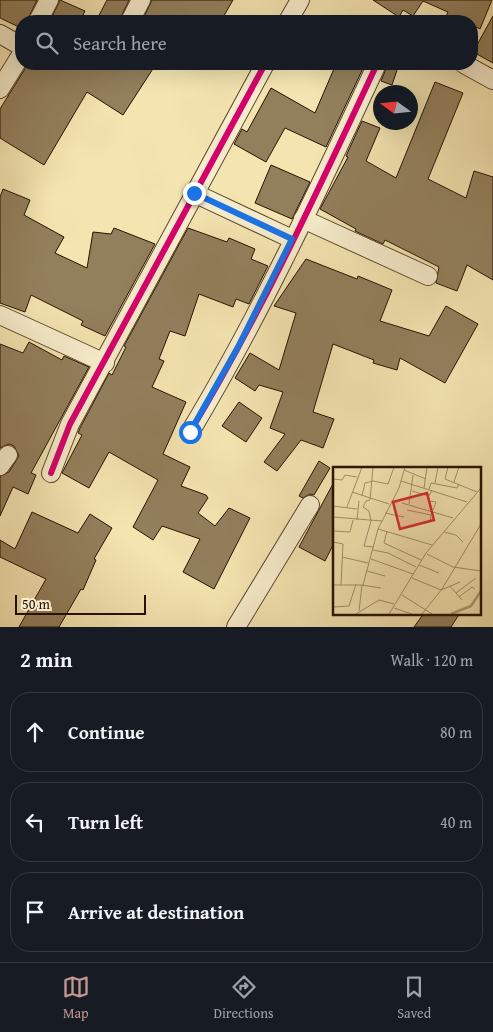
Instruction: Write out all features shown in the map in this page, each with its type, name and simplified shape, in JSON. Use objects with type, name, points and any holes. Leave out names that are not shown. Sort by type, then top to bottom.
[{"type":"street","points":[[41,15],[49,0]]},
{"type":"street","points":[[133,15],[141,0]]},
{"type":"street","points":[[291,15],[300,0]]},
{"type":"street","points":[[0,34],[15,43]]},
{"type":"street","points":[[0,89],[15,65]]},
{"type":"street","points":[[51,473],[70,424],[105,363],[194,193],[262,70]]},
{"type":"street","points":[[190,432],[234,354],[303,219],[374,70]]},
{"type":"street","points":[[475,70],[493,80]]},
{"type":"street","points":[[194,193],[292,239]]},
{"type":"street","points":[[303,219],[428,276]]},
{"type":"street","points":[[0,315],[105,363]]},
{"type":"street","points":[[236,627],[310,505]]},
{"type":"building","points":[[0,0],[37,0],[30,15],[15,15],[15,25],[0,18]]},
{"type":"building","points":[[60,0],[85,11],[83,15],[53,15]]},
{"type":"building","points":[[107,0],[129,0],[122,15],[99,15]]},
{"type":"building","points":[[152,0],[233,0],[224,15],[145,15]]},
{"type":"building","points":[[373,0],[492,0],[480,29],[478,28],[478,15],[447,15],[448,12],[423,1],[414,15],[403,10],[400,15],[396,15]]},
{"type":"building","points":[[493,16],[493,63],[478,55],[478,43]]},
{"type":"building","points":[[24,70],[152,70],[123,115],[87,92],[44,165],[0,138],[0,109]]},
{"type":"building","points":[[333,70],[362,70],[326,147],[285,128],[266,162],[234,144],[242,129],[247,132],[271,88],[315,113]]},
{"type":"building","points":[[386,70],[397,70],[392,85],[381,81]]},
{"type":"building","points":[[435,82],[463,93],[428,179],[466,198],[474,171],[493,177],[493,280],[467,265],[457,291],[436,283],[439,267],[385,240],[383,244],[355,231],[356,229],[320,209],[348,157],[346,156],[362,121],[373,125],[373,130],[379,130],[366,161],[396,178],[416,130],[418,130],[418,124]]},
{"type":"building","points":[[271,165],[310,182],[292,219],[255,203]]},
{"type":"building","points":[[3,189],[30,200],[24,215],[64,237],[55,253],[87,268],[93,232],[111,234],[114,228],[155,244],[105,336],[81,325],[83,321],[31,295],[25,312],[0,303],[0,197]]},
{"type":"building","points":[[188,228],[227,242],[229,238],[255,249],[251,259],[268,266],[249,304],[236,299],[233,307],[199,294],[185,336],[170,331],[159,359],[164,361],[152,387],[186,402],[163,454],[190,467],[181,486],[206,495],[208,498],[198,513],[215,526],[229,508],[250,518],[214,589],[183,572],[200,539],[162,526],[153,540],[133,527],[158,480],[109,452],[89,488],[62,473],[82,435],[78,433],[80,428],[109,373],[112,375],[126,347],[124,346]]},
{"type":"building","points":[[306,259],[357,279],[358,276],[392,290],[380,321],[429,336],[446,306],[478,324],[445,383],[400,358],[397,370],[373,363],[374,360],[333,344],[313,412],[334,419],[323,448],[301,440],[277,471],[264,462],[285,434],[270,428],[283,392],[259,385],[255,391],[235,378],[250,353],[279,370],[296,313],[274,306]]},
{"type":"building","points":[[29,342],[62,360],[64,356],[89,367],[31,473],[36,475],[28,494],[13,487],[0,516],[0,476],[9,472],[19,456],[14,446],[9,444],[0,448],[0,344],[23,353]]},
{"type":"building","points":[[239,402],[262,418],[246,442],[222,426]]},
{"type":"building","points":[[319,461],[330,468],[314,495],[310,494],[303,498],[299,496]]},
{"type":"building","points":[[333,484],[333,545],[325,561],[299,547]]},
{"type":"building","points":[[32,512],[78,533],[90,514],[112,528],[94,559],[96,560],[83,590],[81,589],[59,627],[19,627],[46,579],[0,557],[0,540],[15,549]]},
{"type":"building","points":[[423,614],[459,614],[451,627],[414,627]]},
{"type":"cycle path","points":[[51,473],[70,424],[262,70]]},
{"type":"cycle path","points":[[190,432],[265,296],[374,70]]},
{"type":"route","points":[[190,432],[210,400],[292,239],[194,193]]}]
